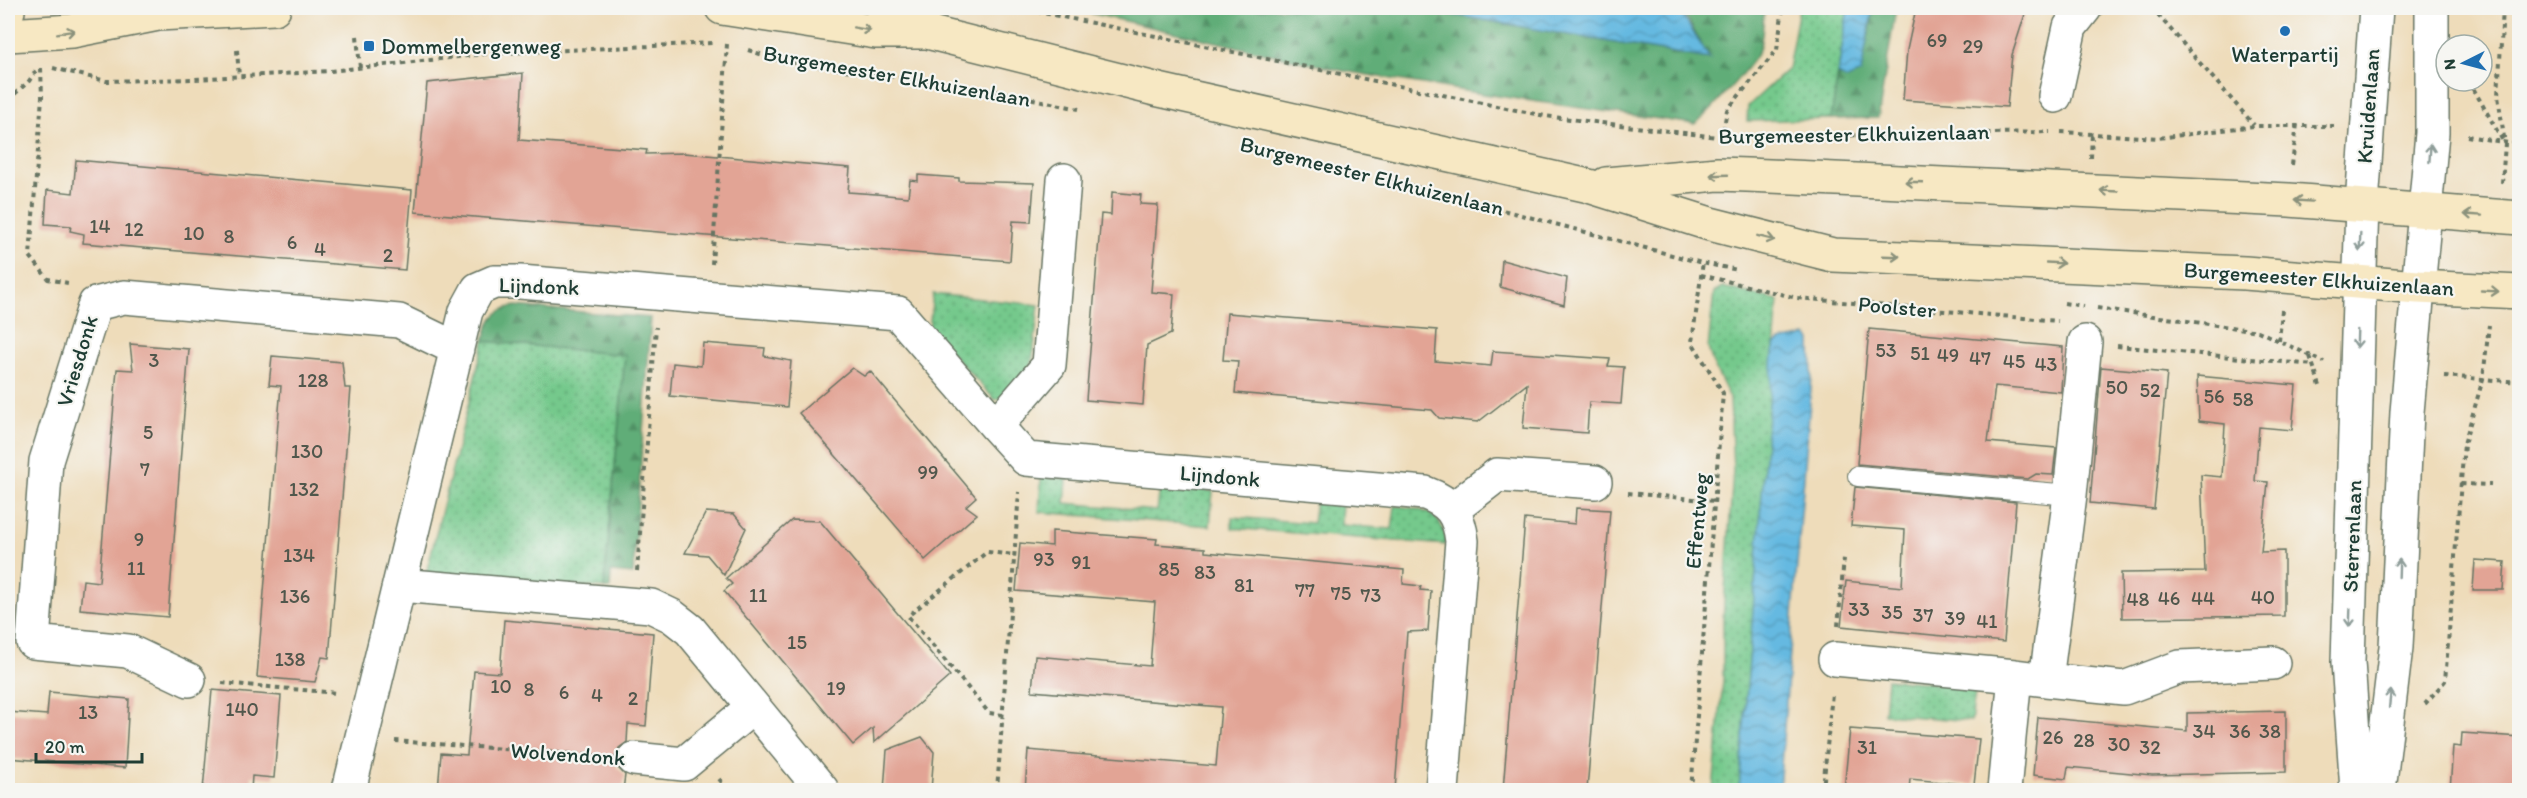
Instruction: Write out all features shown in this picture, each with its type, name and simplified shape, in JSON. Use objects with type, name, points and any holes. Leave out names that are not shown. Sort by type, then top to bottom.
[{"type":"street","points":[[124,8],[158,14]]},
{"type":"street","points":[[8,35],[72,31],[158,14],[274,8]]},
{"type":"street","name":"Burgemeester Elkhuizenlaan","points":[[722,8],[876,32],[931,33],[1160,90],[1589,186],[1710,224],[1833,255],[1996,260],[2359,280],[2418,287],[2520,292]]},
{"type":"street","name":"Burgemeester Elkhuizenlaan","points":[[882,8],[931,33]]},
{"type":"street","points":[[2055,96],[2070,27],[2085,8]]},
{"type":"street","name":"Kruidenlaan","points":[[2359,280],[2366,127],[2376,8]]},
{"type":"street","points":[[2379,790],[2396,647],[2406,423],[2432,132],[2432,8]]},
{"type":"street","name":"Burgemeester Elkhuizenlaan","points":[[1589,186],[1737,175],[2362,204],[2426,212],[2520,218]]},
{"type":"street","points":[[996,426],[1049,365],[1064,180]]},
{"type":"street","name":"Sterrenlaan","points":[[2357,790],[2348,662],[2359,280]]},
{"type":"street","name":"Lijndonk","points":[[349,790],[466,311],[478,289],[494,282],[520,282],[898,314],[1026,459],[1425,493],[1443,499],[1453,509]]},
{"type":"street","name":"Vriesdonk","points":[[189,680],[128,651],[20,641],[46,461],[95,304],[124,297],[399,321],[457,349]]},
{"type":"street","points":[[2004,790],[2070,495],[2085,342]]},
{"type":"street","points":[[1442,790],[1462,541],[1460,523],[1453,509],[1497,475],[1595,482]]},
{"type":"street","points":[[399,585],[651,606],[672,616],[690,630],[822,790]]},
{"type":"street","points":[[1835,658],[2124,688],[2180,667],[2273,663]]},
{"type":"street","name":"Wolvendonk","points":[[634,759],[684,764],[753,707]]},
{"type":"lane","points":[[1858,476],[2070,495]]},
{"type":"path","name":"Burgemeester Elkhuizenlaan","points":[[1019,8],[1545,116],[1723,138],[2092,132],[2158,138],[2254,126],[2297,124],[2366,127]]},
{"type":"path","points":[[1723,138],[1727,110],[1777,50],[1783,8]]},
{"type":"path","points":[[2152,8],[2254,126]]},
{"type":"path","points":[[2503,8],[2498,96],[2505,144]]},
{"type":"path","points":[[357,36],[360,68]]},
{"type":"path","name":"Burgemeester Elkhuizenlaan","points":[[40,64],[106,81],[239,77],[360,68],[484,54],[727,43],[781,61],[1001,92],[1080,109]]},
{"type":"path","points":[[709,298],[727,43]]},
{"type":"path","points":[[237,50],[239,77]]},
{"type":"path","points":[[8,100],[29,81],[40,64]]},
{"type":"path","points":[[40,64],[42,97],[30,256],[48,279],[67,282],[95,304]]},
{"type":"path","points":[[2476,93],[2505,144]]},
{"type":"path","points":[[2091,158],[2092,132]]},
{"type":"path","points":[[2432,132],[2520,145]]},
{"type":"path","name":"Burgemeester Elkhuizenlaan","points":[[1376,177],[1702,263]]},
{"type":"path","name":"Effentweg","points":[[1691,790],[1723,393],[1692,342],[1702,263]]},
{"type":"path","name":"Poolster","points":[[1701,275],[1797,298],[2071,322],[2085,342]]},
{"type":"path","points":[[635,605],[658,293]]},
{"type":"path","points":[[2085,342],[2314,365]]},
{"type":"path","points":[[2422,707],[2445,681],[2464,444],[2483,379]]},
{"type":"path","points":[[997,790],[1022,455]]},
{"type":"path","points":[[1595,482],[1608,491],[1715,501]]},
{"type":"path","points":[[2461,484],[2491,485]]},
{"type":"path","points":[[1002,715],[989,713],[908,616],[987,552],[1014,555]]},
{"type":"path","points":[[189,680],[373,695]]},
{"type":"path","name":"Wolvendonk","points":[[362,738],[634,759]]},
{"type":"green space","points":[[1067,8],[1413,8],[1709,59],[1687,18],[1678,8],[1765,8],[1761,44],[1757,54],[1726,92],[1694,124],[1483,94],[1344,71]]},
{"type":"green space","points":[[1799,8],[1848,8],[1831,119],[1747,121],[1748,106],[1788,69]]},
{"type":"green space","points":[[1873,8],[1896,8],[1878,118],[1831,119],[1838,74],[1839,77],[1869,34]]},
{"type":"green space","points":[[1722,287],[1778,300],[1739,790],[1713,790],[1723,680],[1723,620],[1733,471],[1730,398],[1713,364],[1708,348],[1714,292]]},
{"type":"green space","points":[[933,294],[1039,305],[1032,364],[1002,398],[995,400],[929,329]]},
{"type":"green space","points":[[516,306],[651,318],[633,574],[611,572],[610,589],[604,588],[625,355],[484,341],[490,322],[497,313]]},
{"type":"green space","points":[[484,341],[625,355],[604,588],[426,574]]},
{"type":"green space","points":[[1041,477],[1067,479],[1065,503],[1157,511],[1160,487],[1213,491],[1210,526],[1039,512]]},
{"type":"green space","points":[[1316,499],[1342,501],[1341,525],[1392,529],[1395,506],[1423,511],[1437,519],[1445,534],[1446,545],[1232,528],[1232,517],[1313,523]]},
{"type":"green space","points":[[1887,679],[1976,687],[1971,721],[1884,714]]},
{"type":"water","points":[[1413,8],[1678,8],[1710,59]]},
{"type":"water","points":[[1848,8],[1873,8],[1861,73],[1847,79],[1838,74]]},
{"type":"water","points":[[1806,336],[1811,340],[1812,377],[1779,790],[1739,790],[1773,352],[1775,344],[1780,341]]},
{"type":"building","points":[[1916,8],[2027,8],[2012,55],[2007,107],[1903,100],[1907,50]]},
{"type":"building","points":[[523,73],[519,140],[647,150],[646,154],[684,153],[850,168],[848,192],[908,197],[910,180],[918,181],[918,175],[959,178],[959,181],[1034,183],[1031,222],[1013,221],[1010,261],[415,212],[427,83]]},
{"type":"building","points":[[76,160],[412,190],[405,270],[83,243],[84,234],[70,231],[71,226],[45,224],[47,190],[73,193]]},
{"type":"building","points":[[1112,192],[1141,195],[1140,204],[1158,205],[1151,292],[1174,294],[1171,334],[1147,345],[1143,405],[1086,400],[1101,214],[1111,215]]},
{"type":"building","points":[[1502,260],[1567,278],[1564,305],[1500,287]]},
{"type":"building","points":[[1227,313],[1437,330],[1435,361],[1491,366],[1493,351],[1610,359],[1608,366],[1624,367],[1621,404],[1589,402],[1587,433],[1523,428],[1527,384],[1478,422],[1439,418],[1432,410],[1235,393],[1238,361],[1223,360]]},
{"type":"building","points":[[1869,329],[2063,347],[2061,392],[1995,386],[1988,442],[2056,448],[2053,475],[2036,474],[2028,479],[1857,464]]},
{"type":"building","points":[[703,343],[765,348],[764,356],[791,361],[787,407],[670,396],[673,363],[701,366]]},
{"type":"building","points":[[130,344],[189,349],[168,617],[80,609],[83,580],[99,582],[117,369],[133,370]]},
{"type":"building","points":[[272,356],[342,362],[345,388],[351,388],[329,658],[322,657],[315,682],[257,677],[281,386],[269,385]]},
{"type":"building","points":[[2101,367],[2167,373],[2154,509],[2090,503]]},
{"type":"building","points":[[852,368],[864,376],[870,371],[976,497],[966,506],[977,514],[925,560],[799,413]]},
{"type":"building","points":[[2197,376],[2296,385],[2292,430],[2259,427],[2255,481],[2268,482],[2261,552],[2284,551],[2284,616],[2122,618],[2121,573],[2205,572],[2201,475],[2222,477],[2225,424],[2199,421]]},
{"type":"building","points":[[1855,487],[2016,502],[2004,642],[1841,626],[1846,581],[1902,587],[1905,530],[1851,526]]},
{"type":"building","points":[[1576,508],[1610,510],[1587,790],[1503,790],[1525,519],[1575,524]]},
{"type":"building","points":[[706,512],[734,514],[746,528],[724,575],[707,555],[685,553]]},
{"type":"building","points":[[792,520],[820,521],[950,676],[874,743],[873,728],[853,745],[724,591],[732,584],[726,578]]},
{"type":"building","points":[[1052,531],[1157,539],[1156,544],[1205,548],[1205,552],[1404,570],[1403,584],[1421,586],[1420,590],[1431,591],[1428,631],[1407,632],[1395,790],[1025,790],[1028,750],[1216,766],[1221,707],[1032,691],[1035,656],[1150,666],[1155,602],[1016,591],[1020,543],[1052,546]]},
{"type":"building","points":[[2475,560],[2505,562],[2503,590],[2473,590]]},
{"type":"building","points":[[504,620],[653,633],[646,726],[628,724],[627,742],[619,748],[615,757],[617,767],[625,775],[623,790],[438,790],[441,753],[467,755],[474,671],[500,673]]},
{"type":"building","points":[[212,690],[281,696],[274,778],[252,776],[251,790],[203,790]]},
{"type":"building","points":[[49,692],[129,699],[125,768],[8,758],[8,712],[47,715]]},
{"type":"building","points":[[2286,711],[2286,772],[2152,775],[2068,767],[2066,779],[2033,775],[2038,717],[2187,731],[2187,713]]},
{"type":"building","points":[[1850,729],[1979,739],[1974,785],[1910,779],[1909,790],[1844,790]]},
{"type":"building","points":[[2462,733],[2520,737],[2520,790],[2450,790],[2453,746],[2461,747]]},
{"type":"building","points":[[922,737],[934,752],[931,790],[884,790],[887,750]]},
{"type":"place","name":"Waterpartij","points":[[2285,31]]},
{"type":"place","name":"Dommelbergenweg","points":[[369,46]]}]
